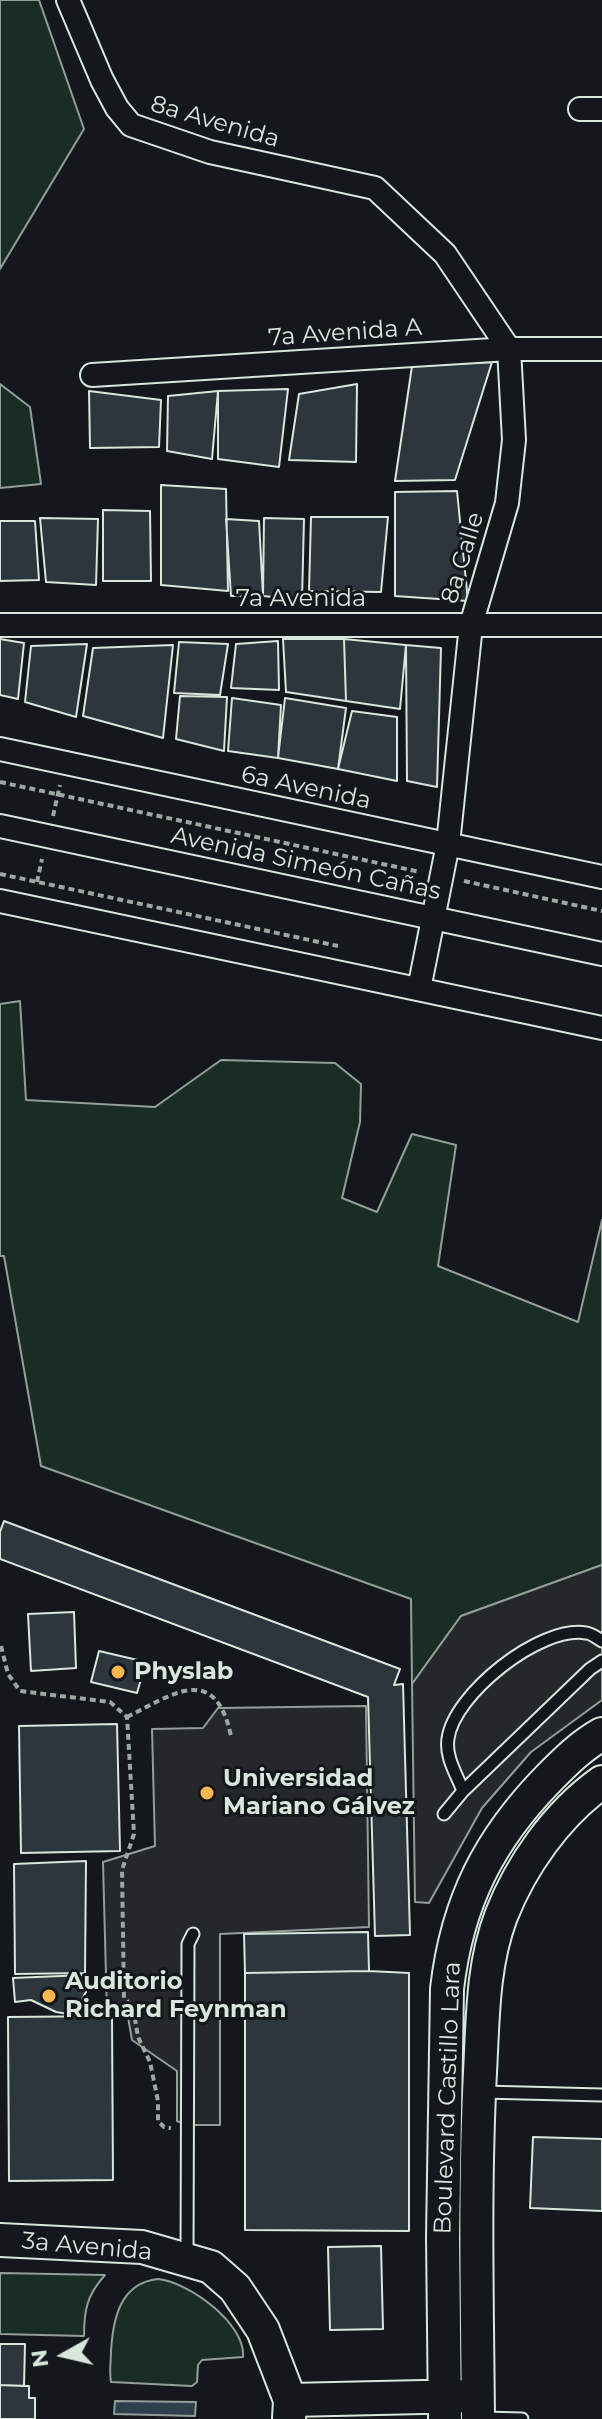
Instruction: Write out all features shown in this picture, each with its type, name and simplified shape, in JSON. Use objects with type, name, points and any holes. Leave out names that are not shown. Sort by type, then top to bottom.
[{"type":"street","name":"8a Avenida","points":[[68,0],[102,80],[117,108],[131,125],[210,152],[375,188],[445,254],[509,349]]},
{"type":"street","name":"7a Avenida A","points":[[92,375],[509,349],[602,349]]},
{"type":"street","name":"8a Calle","points":[[419,989],[448,844],[471,625],[507,503],[514,440],[509,349]]},
{"type":"street","name":"7a Avenida","points":[[0,625],[602,625]]},
{"type":"street","name":"6a Avenida","points":[[0,749],[602,877]]},
{"type":"street","name":"Avenida Simeón Cañas","points":[[0,826],[602,954]]},
{"type":"street","points":[[0,901],[602,1028]]},
{"type":"street","name":"Boulevard Castillo Lara","points":[[445,2407],[444,2113],[450,1962],[463,1908],[490,1849],[532,1795],[580,1747],[602,1734]]},
{"type":"street","name":"Boulevard Castillo Lara","points":[[478,2411],[478,2102],[487,1969],[506,1906],[540,1843],[585,1794],[602,1782]]},
{"type":"street","points":[[450,1962],[487,1969]]},
{"type":"street","points":[[444,2113],[478,2102]]},
{"type":"street","points":[[443,2237],[476,2235]]},
{"type":"street","name":"3a Avenida","points":[[0,2240],[121,2245],[187,2258],[211,2267],[235,2288],[263,2330],[289,2409],[445,2407],[478,2411]]},
{"type":"lane","points":[[463,1791],[448,1753],[448,1737],[455,1717],[486,1680],[530,1646],[547,1639],[587,1632],[602,1641]]},
{"type":"lane","points":[[444,1814],[463,1791],[602,1661]]},
{"type":"lane","points":[[187,2258],[188,1944],[193,1934]]},
{"type":"lane","points":[[478,2102],[602,2095]]},
{"type":"lane","points":[[478,2411],[522,2419]]},
{"type":"path","points":[[0,782],[602,911]]},
{"type":"path","points":[[0,874],[338,946]]},
{"type":"path","points":[[1,1646],[8,1674],[20,1691],[110,1702],[127,1717],[134,1834],[122,1870],[124,1998],[133,2007],[138,2037],[150,2062],[158,2101],[158,2121],[164,2127]]},
{"type":"path","points":[[127,1717],[184,1690],[197,1688],[213,1697],[227,1718],[231,1736]]},
{"type":"green space","points":[[0,0],[39,0],[84,129],[0,269]]},
{"type":"green space","points":[[0,384],[30,407],[41,484],[0,488]]},
{"type":"green space","points":[[20,1001],[26,1100],[155,1107],[221,1060],[335,1063],[361,1084],[360,1122],[342,1198],[377,1212],[412,1134],[456,1145],[438,1266],[578,1322],[602,1220],[602,1565],[461,1616],[412,1684],[411,1599],[41,1466],[4,1256],[0,1256],[0,1004]]},
{"type":"green space","points":[[0,2273],[105,2275],[88,2303],[84,2336],[0,2334]]},
{"type":"green space","points":[[158,2279],[185,2288],[213,2307],[235,2331],[243,2357],[202,2360],[198,2365],[197,2382],[192,2386],[111,2382],[112,2339],[121,2304],[135,2287]]},
{"type":"shaded area","points":[[602,1565],[602,1700],[531,1752],[482,1808],[429,1903],[415,1902],[412,1684],[461,1616]]},
{"type":"shaded area","points":[[366,1706],[369,1927],[220,1934],[220,2125],[187,2125],[177,2121],[177,2071],[132,2040],[128,2017],[107,2014],[103,1862],[155,1846],[152,1729],[203,1728],[218,1708]]},
{"type":"water","points":[[115,2401],[196,2402],[195,2416],[114,2414]]},
{"type":"building","points":[[492,362],[455,480],[395,481],[412,366]]},
{"type":"building","points":[[357,384],[356,462],[289,460],[299,394]]},
{"type":"building","points":[[288,389],[279,467],[218,459],[218,391]]},
{"type":"building","points":[[89,391],[161,400],[159,447],[90,448]]},
{"type":"building","points":[[218,391],[212,459],[167,451],[168,396]]},
{"type":"building","points":[[161,485],[226,489],[228,591],[161,585]]},
{"type":"building","points":[[457,491],[468,601],[395,596],[395,492]]},
{"type":"building","points":[[103,510],[150,511],[151,581],[103,581]]},
{"type":"building","points":[[311,517],[388,517],[381,592],[309,591]]},
{"type":"building","points":[[40,518],[98,519],[96,585],[46,582]]},
{"type":"building","points":[[264,518],[304,519],[302,600],[263,596]]},
{"type":"building","points":[[226,519],[259,521],[263,596],[231,596]]},
{"type":"building","points":[[0,521],[35,521],[39,580],[0,581]]},
{"type":"building","points":[[0,639],[24,643],[18,699],[0,695]]},
{"type":"building","points":[[283,639],[344,639],[346,701],[286,692]]},
{"type":"building","points":[[344,639],[406,645],[400,709],[346,701]]},
{"type":"building","points":[[278,641],[279,690],[231,688],[236,644]]},
{"type":"building","points":[[179,642],[228,644],[220,695],[174,693]]},
{"type":"building","points":[[87,644],[76,717],[25,702],[31,646]]},
{"type":"building","points":[[173,645],[163,738],[83,716],[93,648]]},
{"type":"building","points":[[406,645],[441,648],[437,787],[407,781]]},
{"type":"building","points":[[180,696],[227,697],[224,751],[176,739]]},
{"type":"building","points":[[232,698],[281,705],[278,758],[228,751]]},
{"type":"building","points":[[285,698],[346,708],[338,769],[278,758]]},
{"type":"building","points":[[352,711],[397,717],[397,781],[338,769]]},
{"type":"building","points":[[4,1521],[400,1669],[394,1685],[403,1684],[410,1935],[375,1936],[368,1697],[0,1559],[0,1532]]},
{"type":"building","points":[[74,1612],[76,1668],[31,1671],[28,1614]]},
{"type":"building","name":"Physlab","points":[[99,1651],[146,1662],[137,1693],[91,1682]]},
{"type":"building","points":[[117,1724],[120,1851],[21,1853],[19,1726]]},
{"type":"building","points":[[86,1861],[85,1973],[15,1974],[14,1864]]},
{"type":"building","points":[[368,1932],[369,1971],[245,1973],[244,1934]]},
{"type":"building","points":[[245,1973],[409,1973],[409,2231],[245,2230]]},
{"type":"building","name":"Auditorio Richard Feynman","points":[[85,1975],[86,1992],[78,2006],[68,2014],[31,2000],[15,2002],[13,1978]]},
{"type":"building","points":[[112,2016],[113,2180],[9,2181],[8,2017]]},
{"type":"building","points":[[533,2137],[602,2139],[602,2211],[530,2208]]},
{"type":"building","points":[[381,2246],[383,2329],[330,2330],[328,2247]]},
{"type":"building","points":[[0,2344],[25,2344],[24,2386],[0,2385]]},
{"type":"building","points":[[0,2385],[29,2386],[29,2398],[35,2398],[35,2419],[0,2419]]},
{"type":"place","name":"Physlab","points":[[118,1672]]},
{"type":"place","name":"Universidad Mariano Gálvez","points":[[207,1793]]},
{"type":"place","name":"Auditorio Richard Feynman","points":[[49,1996]]}]
